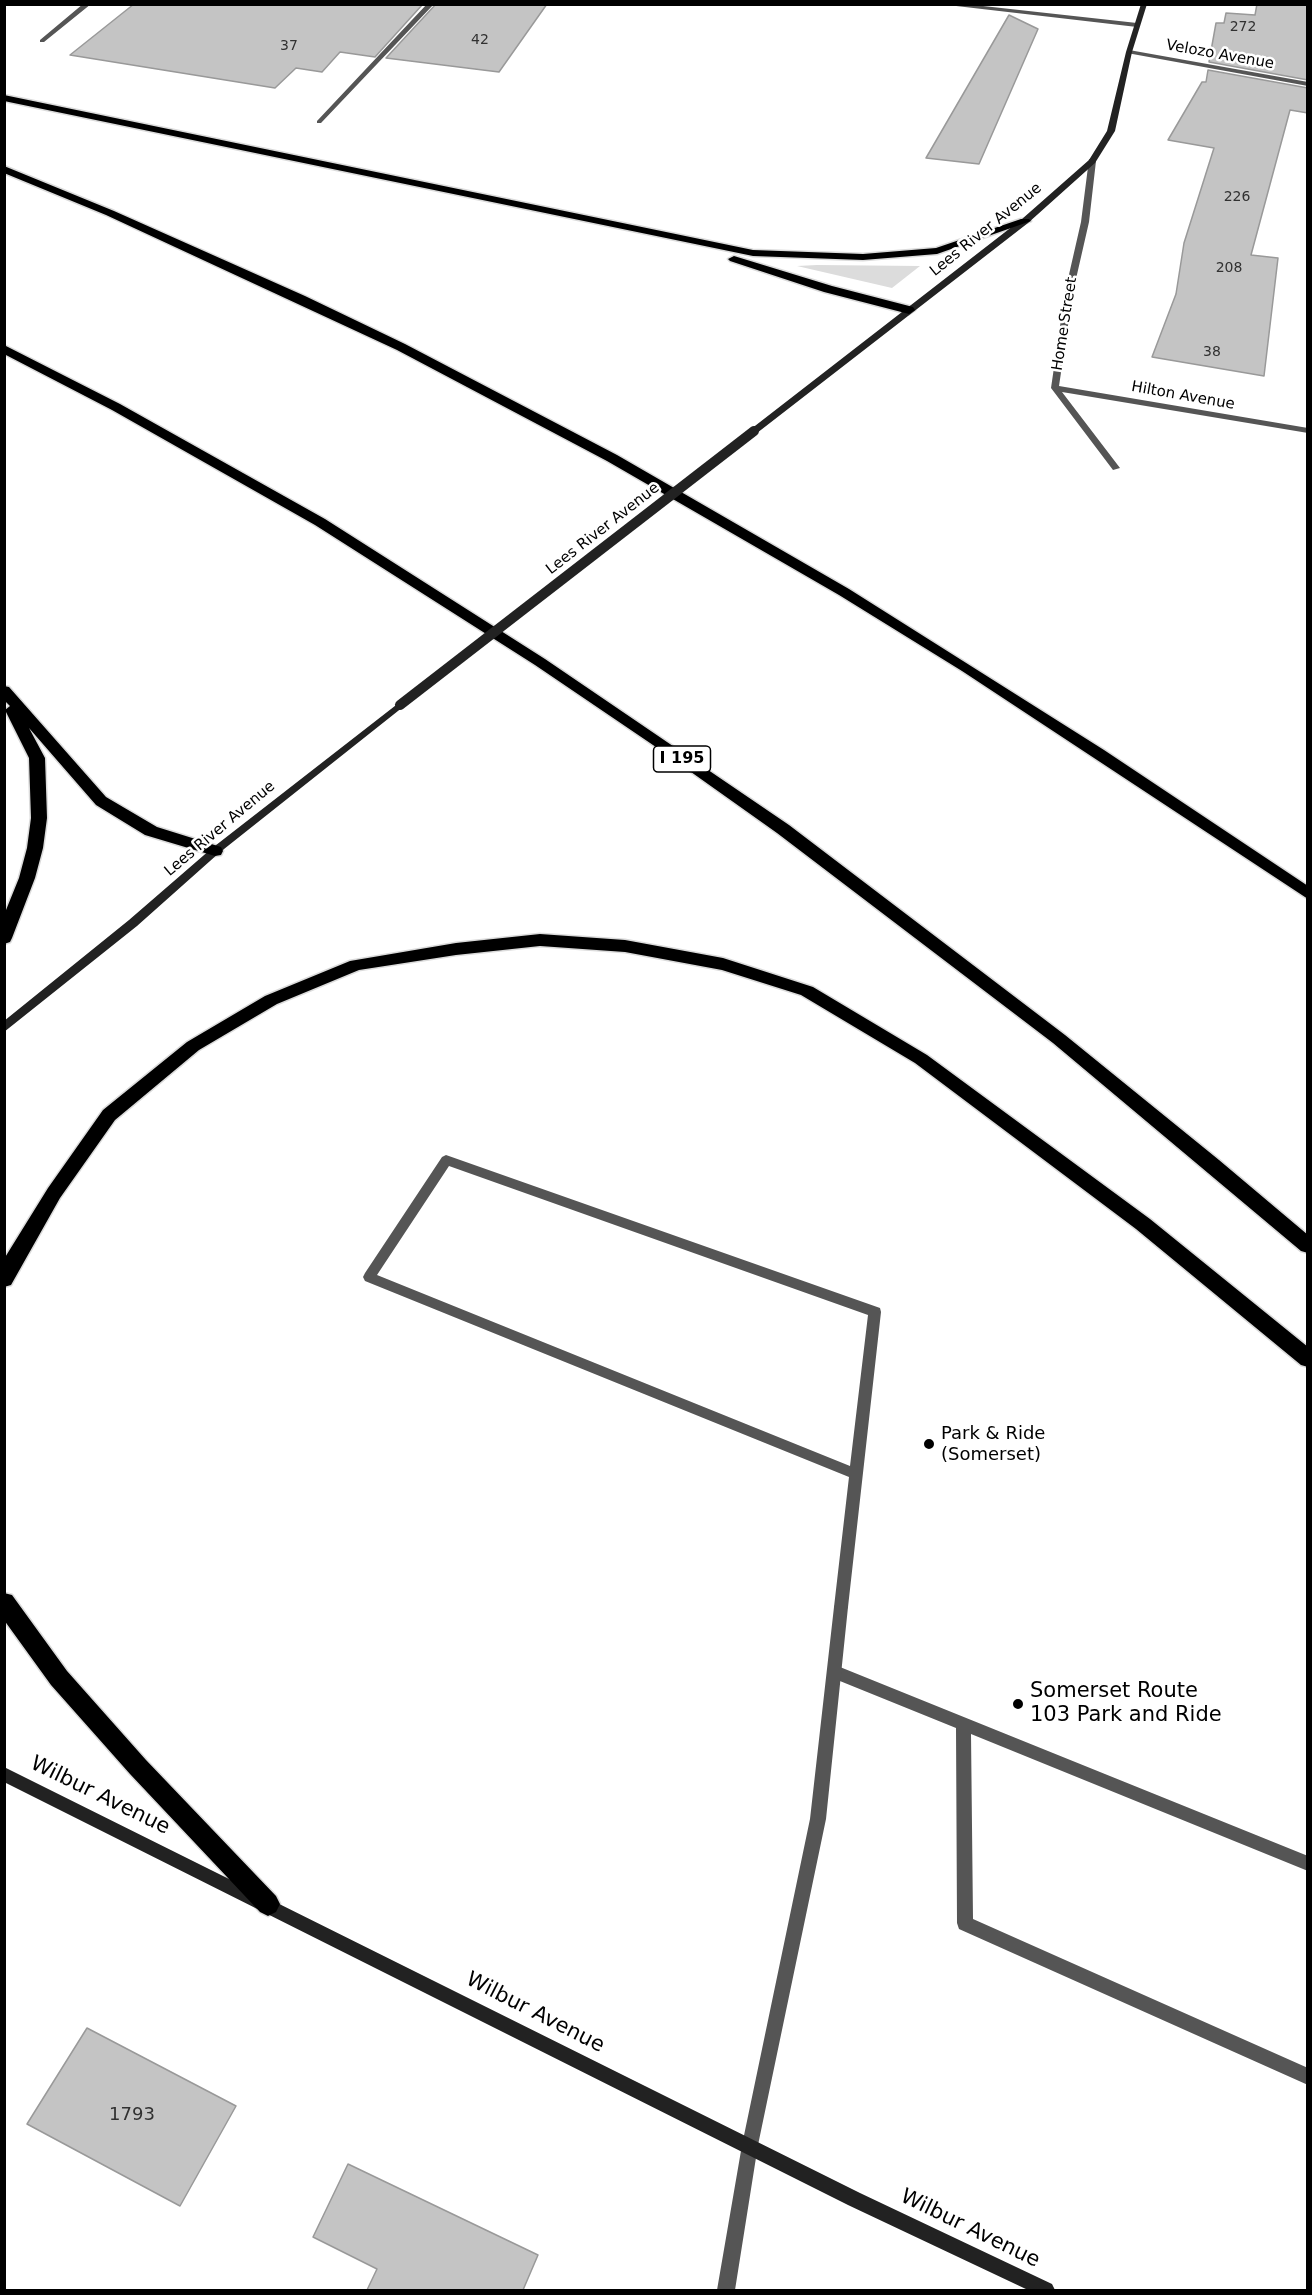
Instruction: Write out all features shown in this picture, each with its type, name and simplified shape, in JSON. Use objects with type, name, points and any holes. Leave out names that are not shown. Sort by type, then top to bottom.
[{"type":"highway","points":[[4,98],[753,253],[862,257],[937,251],[1025,221]]},
{"type":"highway","points":[[4,170],[120,217],[301,299],[401,347],[612,458],[844,592],[968,668],[1308,894]]},
{"type":"highway","points":[[582,217],[909,310]]},
{"type":"highway","name":"I 195","points":[[4,349],[116,407],[320,522],[522,649],[658,742],[783,829],[1049,1032],[1204,1157],[1308,1246]]},
{"type":"highway","points":[[4,693],[101,801],[151,831],[215,851]]},
{"type":"highway","points":[[4,693],[37,758],[39,818],[35,848],[27,878],[4,938]]},
{"type":"highway","points":[[4,1280],[54,1193],[109,1114],[193,1046],[272,1000],[356,965],[456,949],[540,940],[625,946],[723,964],[807,991],[921,1059],[1143,1224],[1308,1359]]},
{"type":"highway","points":[[4,1602],[59,1678],[138,1767],[268,1904]]},
{"type":"main road","name":"Lees River Avenue","points":[[4,1028],[133,923],[215,851],[1025,221],[1092,160],[1111,131],[1129,52],[1144,4]]},
{"type":"main road","name":"Wilbur Avenue","points":[[4,1774],[854,2199],[1046,2290]]},
{"type":"street","points":[[42,40],[88,4]]},
{"type":"street","points":[[319,122],[431,4]]},
{"type":"street","points":[[942,4],[1137,25]]},
{"type":"street","name":"Velozo Avenue","points":[[1129,52],[1308,84]]},
{"type":"street","name":"Home Street","points":[[1092,160],[1085,222],[1069,292],[1055,388],[1116,468]]},
{"type":"street","name":"Hilton Avenue","points":[[1055,388],[1308,430]]},
{"type":"street","points":[[726,2290],[750,2145],[818,1819],[875,1312],[446,1160],[369,1277],[856,1474]]},
{"type":"street","points":[[835,1672],[1308,1864]]},
{"type":"street","points":[[963,1724],[965,1923],[1308,2077]]},
{"type":"shaded area","points":[[797,266],[920,266],[892,288]]},
{"type":"building","points":[[134,4],[423,4],[375,57],[340,52],[322,72],[296,68],[275,88],[70,55]]},
{"type":"building","points":[[436,4],[547,4],[499,72],[386,58]]},
{"type":"building","points":[[1257,4],[1308,4],[1308,80],[1209,62],[1216,23],[1224,23],[1226,13],[1255,15]]},
{"type":"building","points":[[1009,15],[1038,29],[979,164],[926,158]]},
{"type":"building","points":[[1208,70],[1308,88],[1308,113],[1290,110],[1251,255],[1278,258],[1264,376],[1152,357],[1176,294],[1184,243],[1214,148],[1168,140],[1202,82],[1206,82]]},
{"type":"building","points":[[87,2028],[236,2106],[180,2206],[27,2124]]},
{"type":"building","points":[[348,2164],[538,2255],[523,2290],[367,2290],[377,2269],[313,2237]]},
{"type":"place","name":"Park & Ride (Somerset)","points":[[929,1444]]},
{"type":"place","name":"Somerset Route 103 Park and Ride","points":[[1018,1704]]}]
